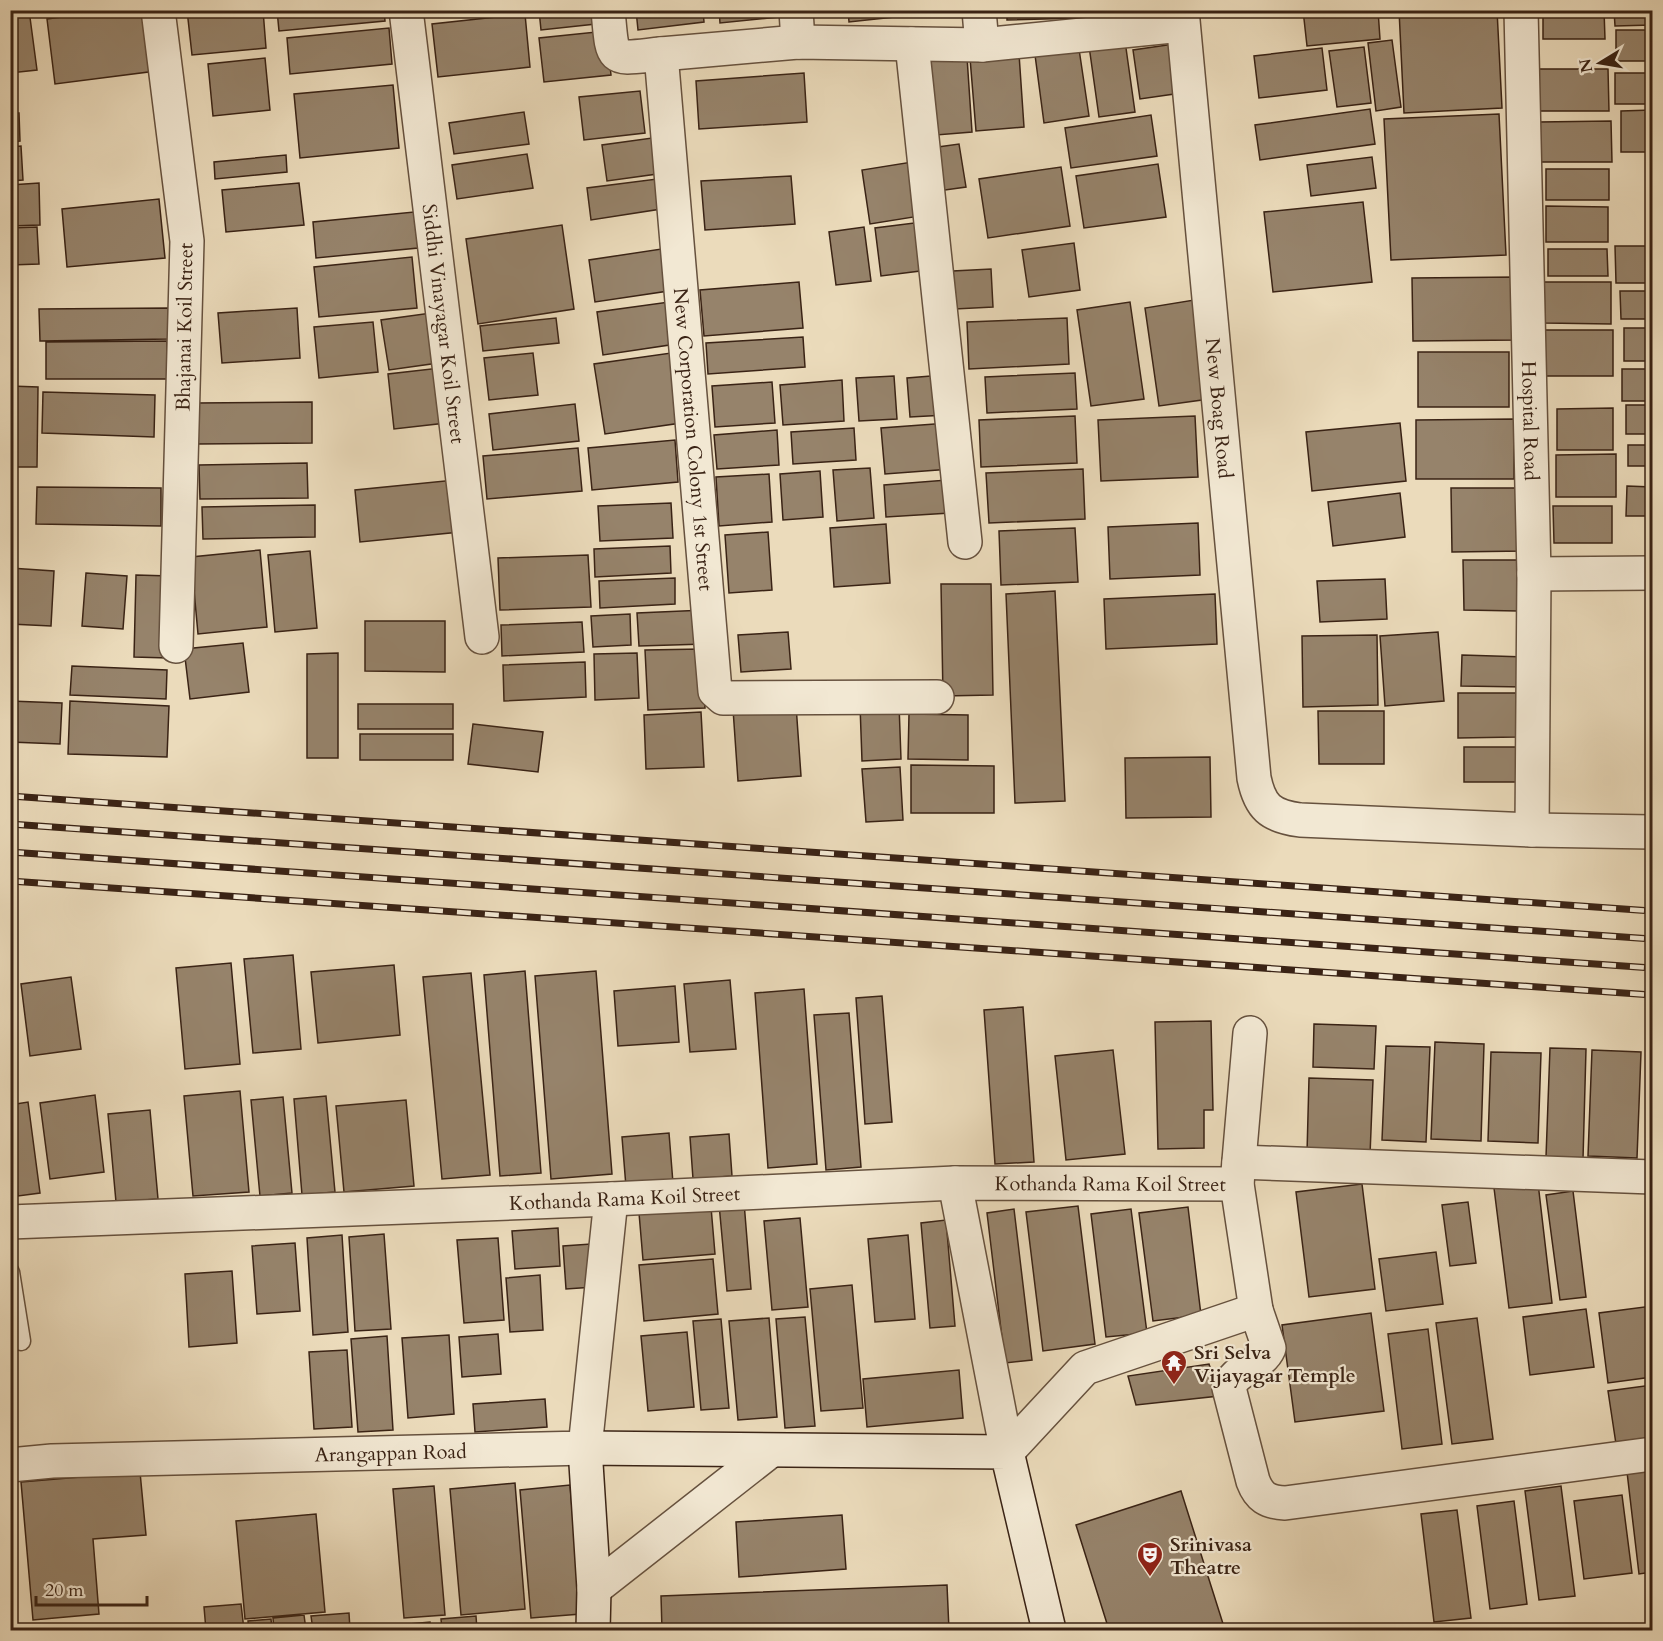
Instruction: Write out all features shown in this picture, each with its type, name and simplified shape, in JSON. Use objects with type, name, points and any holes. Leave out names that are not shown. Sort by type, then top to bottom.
[{"type":"street","name":"Bhajanai Koil Street","points":[[158,10],[187,241],[176,646]]},
{"type":"street","name":"Siddhi Vinayagar Koil Street","points":[[406,10],[482,637]]},
{"type":"street","points":[[608,10],[611,48],[616,55],[624,57],[661,54],[797,26],[912,44],[982,45],[1182,18]]},
{"type":"street","points":[[979,10],[982,45]]},
{"type":"street","name":"Hospital Road","points":[[1521,10],[1534,574],[1532,830]]},
{"type":"street","name":"New Boag Road","points":[[1182,18],[1257,796],[1264,806],[1286,818],[1300,820],[1532,830]]},
{"type":"street","points":[[912,44],[965,542]]},
{"type":"street","name":"New Corporation Colony 1st Street","points":[[661,54],[715,691],[723,698],[937,697]]},
{"type":"street","points":[[1534,574],[1653,573]]},
{"type":"street","points":[[1532,830],[1653,832]]},
{"type":"street","points":[[1250,1033],[1238,1173],[1256,1310],[1269,1348],[1264,1358],[1233,1378],[1229,1389],[1257,1492],[1263,1498],[1285,1503],[1653,1454]]},
{"type":"street","name":"Kothanda Rama Koil Street","points":[[10,1222],[1238,1173],[1653,1177]]},
{"type":"street","points":[[954,1183],[1007,1452],[1049,1630]]},
{"type":"street","points":[[593,1630],[594,1589],[585,1448],[611,1199]]},
{"type":"street","points":[[1007,1452],[1085,1368],[1256,1310]]},
{"type":"street","name":"Arangappan Road","points":[[10,1465],[52,1461],[585,1448],[1007,1452]]},
{"type":"street","points":[[594,1589],[770,1451]]},
{"type":"lane","points":[[10,1272],[21,1341]]},
{"type":"building","points":[[29,10],[37,70],[10,73],[10,12]]},
{"type":"building","points":[[113,10],[148,10],[156,71],[55,84],[47,19]]},
{"type":"building","points":[[187,10],[263,10],[266,48],[192,55]]},
{"type":"building","points":[[277,10],[384,10],[385,21],[279,31]]},
{"type":"building","points":[[440,10],[500,10],[440,17]]},
{"type":"building","points":[[539,10],[603,10],[605,23],[541,30]]},
{"type":"building","points":[[636,10],[703,10],[704,22],[638,30]]},
{"type":"building","points":[[719,10],[789,10],[789,16],[720,23]]},
{"type":"building","points":[[848,10],[893,10],[894,17],[849,22]]},
{"type":"building","points":[[1007,10],[1080,10],[1080,18],[1007,20]]},
{"type":"building","points":[[1093,10],[1160,10],[1160,14],[1093,16]]},
{"type":"building","points":[[1303,10],[1378,10],[1380,39],[1307,46]]},
{"type":"building","points":[[1399,10],[1497,10],[1502,108],[1404,113]]},
{"type":"building","points":[[1543,10],[1604,10],[1605,39],[1543,39]]},
{"type":"building","points":[[1614,10],[1652,10],[1652,25],[1615,26]]},
{"type":"building","points":[[525,14],[530,67],[438,77],[432,24]]},
{"type":"building","points":[[389,28],[392,64],[290,74],[287,38]]},
{"type":"building","points":[[1616,30],[1652,30],[1652,61],[1616,61]]},
{"type":"building","points":[[606,31],[611,75],[544,82],[539,38]]},
{"type":"building","points":[[1392,40],[1401,107],[1376,111],[1368,43]]},
{"type":"building","points":[[1125,41],[1135,112],[1099,117],[1089,46]]},
{"type":"building","points":[[1174,44],[1181,93],[1140,99],[1133,50]]},
{"type":"building","points":[[1364,47],[1371,103],[1337,107],[1329,51]]},
{"type":"building","points":[[1322,48],[1327,90],[1259,98],[1254,56]]},
{"type":"building","points":[[1079,49],[1089,116],[1044,123],[1035,55]]},
{"type":"building","points":[[1019,54],[1024,127],[976,131],[970,58]]},
{"type":"building","points":[[967,57],[972,132],[936,135],[930,60]]},
{"type":"building","points":[[265,58],[270,110],[213,116],[208,64]]},
{"type":"building","points":[[1539,69],[1608,69],[1609,111],[1539,111]]},
{"type":"building","points":[[804,73],[807,122],[699,129],[696,81]]},
{"type":"building","points":[[1615,73],[1652,73],[1652,104],[1615,104]]},
{"type":"building","points":[[393,85],[399,148],[300,158],[294,94]]},
{"type":"building","points":[[640,91],[645,133],[584,140],[579,97]]},
{"type":"building","points":[[1370,109],[1375,144],[1260,160],[1255,125]]},
{"type":"building","points":[[1652,110],[1652,152],[1621,152],[1621,111]]},
{"type":"building","points":[[524,112],[529,144],[454,154],[449,123]]},
{"type":"building","points":[[10,113],[19,113],[20,141],[10,142]]},
{"type":"building","points":[[1499,114],[1506,255],[1391,260],[1384,119]]},
{"type":"building","points":[[1151,115],[1157,156],[1071,168],[1065,128]]},
{"type":"building","points":[[1611,121],[1612,162],[1539,162],[1539,122]]},
{"type":"building","points":[[652,138],[657,174],[607,181],[602,145]]},
{"type":"building","points":[[959,144],[966,187],[938,191],[931,148]]},
{"type":"building","points":[[21,146],[23,180],[10,181],[10,147]]},
{"type":"building","points":[[527,154],[533,188],[457,199],[452,165]]},
{"type":"building","points":[[286,155],[287,172],[215,179],[214,162]]},
{"type":"building","points":[[1372,157],[1376,188],[1311,196],[1307,165]]},
{"type":"building","points":[[912,162],[920,216],[870,224],[862,170]]},
{"type":"building","points":[[1158,164],[1166,217],[1084,228],[1076,176]]},
{"type":"building","points":[[1061,167],[1070,226],[988,238],[979,179]]},
{"type":"building","points":[[1546,169],[1609,169],[1609,200],[1546,200]]},
{"type":"building","points":[[791,176],[795,224],[705,230],[701,181]]},
{"type":"building","points":[[657,179],[661,209],[591,220],[587,188]]},
{"type":"building","points":[[39,183],[40,225],[10,226],[10,185]]},
{"type":"building","points":[[299,183],[304,225],[226,232],[222,190]]},
{"type":"building","points":[[159,199],[165,258],[67,267],[62,209]]},
{"type":"building","points":[[1363,202],[1372,282],[1273,292],[1264,212]]},
{"type":"building","points":[[1546,206],[1608,207],[1608,242],[1546,242]]},
{"type":"building","points":[[414,212],[418,248],[316,258],[313,222]]},
{"type":"building","points":[[922,222],[928,270],[881,276],[875,228]]},
{"type":"building","points":[[562,225],[574,309],[478,324],[466,239]]},
{"type":"building","points":[[37,227],[39,264],[10,265],[10,228]]},
{"type":"building","points":[[864,227],[871,281],[836,285],[829,232]]},
{"type":"building","points":[[1074,243],[1080,290],[1029,297],[1022,250]]},
{"type":"building","points":[[1615,246],[1652,246],[1652,283],[1616,283]]},
{"type":"building","points":[[668,248],[675,290],[595,302],[589,260]]},
{"type":"building","points":[[1548,249],[1607,249],[1608,276],[1548,276]]},
{"type":"building","points":[[412,257],[417,308],[319,317],[314,267]]},
{"type":"building","points":[[991,269],[993,307],[955,309],[953,271]]},
{"type":"building","points":[[1517,277],[1518,340],[1413,341],[1412,278]]},
{"type":"building","points":[[799,282],[803,328],[704,336],[700,290]]},
{"type":"building","points":[[1544,282],[1611,282],[1611,324],[1545,323]]},
{"type":"building","points":[[1620,291],[1652,291],[1652,319],[1621,319]]},
{"type":"building","points":[[1194,300],[1209,399],[1159,406],[1145,308]]},
{"type":"building","points":[[669,302],[676,344],[603,355],[597,312]]},
{"type":"building","points":[[1130,302],[1144,399],[1091,406],[1077,310]]},
{"type":"building","points":[[169,308],[169,339],[40,341],[39,309]]},
{"type":"building","points":[[297,308],[300,358],[222,363],[218,313]]},
{"type":"building","points":[[431,313],[438,363],[389,370],[381,320]]},
{"type":"building","points":[[556,318],[559,343],[483,351],[480,326]]},
{"type":"building","points":[[1067,318],[1069,364],[969,369],[967,322]]},
{"type":"building","points":[[373,322],[378,372],[319,378],[314,327]]},
{"type":"building","points":[[1624,328],[1652,328],[1652,361],[1624,361]]},
{"type":"building","points":[[1542,330],[1613,330],[1613,376],[1542,376]]},
{"type":"building","points":[[803,337],[805,367],[708,374],[706,343]]},
{"type":"building","points":[[167,341],[167,379],[46,379],[46,342]]},
{"type":"building","points":[[1418,352],[1509,352],[1509,407],[1418,407]]},
{"type":"building","points":[[533,353],[538,395],[489,400],[484,358]]},
{"type":"building","points":[[671,353],[681,423],[605,434],[594,364]]},
{"type":"building","points":[[440,368],[446,423],[394,429],[388,374]]},
{"type":"building","points":[[1622,369],[1652,369],[1652,401],[1622,401]]},
{"type":"building","points":[[1075,373],[1077,409],[987,413],[985,377]]},
{"type":"building","points":[[943,375],[946,415],[910,417],[907,378]]},
{"type":"building","points":[[894,376],[897,419],[859,421],[856,378]]},
{"type":"building","points":[[842,380],[844,421],[783,425],[780,385]]},
{"type":"building","points":[[772,382],[775,423],[715,427],[712,386]]},
{"type":"building","points":[[10,386],[38,387],[37,467],[10,467]]},
{"type":"building","points":[[43,392],[155,395],[154,437],[42,433]]},
{"type":"building","points":[[312,402],[312,443],[197,444],[197,403]]},
{"type":"building","points":[[575,404],[579,441],[493,450],[489,414]]},
{"type":"building","points":[[1626,405],[1652,405],[1652,434],[1626,434]]},
{"type":"building","points":[[1613,408],[1613,450],[1557,450],[1557,409]]},
{"type":"building","points":[[1075,416],[1077,463],[981,467],[979,420]]},
{"type":"building","points":[[1195,416],[1198,477],[1101,481],[1098,420]]},
{"type":"building","points":[[1514,419],[1514,479],[1416,479],[1416,420]]},
{"type":"building","points":[[948,423],[951,469],[885,474],[881,428]]},
{"type":"building","points":[[1400,423],[1406,481],[1312,491],[1306,432]]},
{"type":"building","points":[[854,428],[856,460],[793,464],[791,432]]},
{"type":"building","points":[[777,430],[779,465],[717,469],[714,435]]},
{"type":"building","points":[[675,440],[678,482],[592,490],[588,448]]},
{"type":"building","points":[[1628,445],[1652,445],[1652,466],[1628,466]]},
{"type":"building","points":[[578,448],[582,491],[487,499],[483,456]]},
{"type":"building","points":[[1616,454],[1616,497],[1556,497],[1556,455]]},
{"type":"building","points":[[307,463],[308,498],[200,499],[199,465]]},
{"type":"building","points":[[870,468],[874,518],[837,521],[833,470]]},
{"type":"building","points":[[1083,469],[1085,519],[989,523],[986,473]]},
{"type":"building","points":[[820,471],[823,517],[783,520],[780,474]]},
{"type":"building","points":[[769,474],[772,522],[719,526],[716,477]]},
{"type":"building","points":[[455,480],[460,532],[360,542],[355,490]]},
{"type":"building","points":[[947,480],[950,513],[886,517],[884,485]]},
{"type":"building","points":[[1627,486],[1652,487],[1652,516],[1626,516]]},
{"type":"building","points":[[37,487],[161,488],[161,526],[36,524]]},
{"type":"building","points":[[1451,488],[1525,488],[1525,551],[1452,552]]},
{"type":"building","points":[[1400,493],[1405,537],[1333,546],[1328,502]]},
{"type":"building","points":[[671,503],[673,538],[600,541],[598,506]]},
{"type":"building","points":[[315,505],[315,537],[203,539],[202,507]]},
{"type":"building","points":[[1553,506],[1612,506],[1612,543],[1554,543]]},
{"type":"building","points":[[1198,523],[1200,575],[1110,579],[1108,527]]},
{"type":"building","points":[[886,524],[890,583],[834,587],[830,528]]},
{"type":"building","points":[[1075,528],[1078,582],[1001,585],[999,531]]},
{"type":"building","points":[[768,532],[772,590],[729,593],[725,535]]},
{"type":"building","points":[[670,546],[671,573],[595,577],[594,549]]},
{"type":"building","points":[[260,550],[267,627],[198,634],[191,557]]},
{"type":"building","points":[[310,551],[317,628],[275,632],[268,555]]},
{"type":"building","points":[[588,555],[591,607],[500,610],[498,558]]},
{"type":"building","points":[[1463,560],[1518,560],[1518,611],[1464,610]]},
{"type":"building","points":[[10,568],[54,571],[51,626],[10,624]]},
{"type":"building","points":[[86,573],[127,576],[123,629],[82,626]]},
{"type":"building","points":[[136,575],[170,576],[168,658],[134,657]]},
{"type":"building","points":[[675,578],[675,604],[600,608],[599,581]]},
{"type":"building","points":[[1385,579],[1387,619],[1320,622],[1317,581]]},
{"type":"building","points":[[941,584],[991,584],[993,695],[943,696]]},
{"type":"building","points":[[1055,591],[1065,801],[1015,803],[1006,594]]},
{"type":"building","points":[[1215,594],[1217,644],[1106,649],[1104,599]]},
{"type":"building","points":[[705,610],[705,644],[639,646],[637,613]]},
{"type":"building","points":[[630,614],[631,645],[593,647],[591,616]]},
{"type":"building","points":[[365,621],[445,621],[445,672],[365,671]]},
{"type":"building","points":[[582,622],[584,652],[502,656],[501,625]]},
{"type":"building","points":[[788,632],[791,669],[741,672],[738,635]]},
{"type":"building","points":[[1438,632],[1444,701],[1385,706],[1380,636]]},
{"type":"building","points":[[1377,635],[1378,705],[1303,707],[1302,636]]},
{"type":"building","points":[[243,643],[249,692],[190,699],[184,649]]},
{"type":"building","points":[[702,649],[705,708],[648,710],[645,650]]},
{"type":"building","points":[[338,653],[338,758],[307,758],[307,654]]},
{"type":"building","points":[[637,653],[639,698],[595,700],[594,654]]},
{"type":"building","points":[[1462,655],[1530,657],[1529,687],[1461,686]]},
{"type":"building","points":[[585,662],[586,697],[504,701],[503,665]]},
{"type":"building","points":[[72,666],[167,670],[166,699],[70,695]]},
{"type":"building","points":[[1458,693],[1516,693],[1516,737],[1458,738]]},
{"type":"building","points":[[10,701],[62,703],[60,744],[10,742]]},
{"type":"building","points":[[70,701],[169,706],[167,757],[68,754]]},
{"type":"building","points":[[358,704],[453,704],[453,729],[358,729]]},
{"type":"building","points":[[899,704],[901,759],[862,761],[860,705]]},
{"type":"building","points":[[796,705],[801,776],[738,781],[733,709]]},
{"type":"building","points":[[1318,711],[1384,711],[1384,764],[1319,764]]},
{"type":"building","points":[[701,712],[704,767],[646,769],[644,715]]},
{"type":"building","points":[[909,714],[968,715],[968,760],[908,759]]},
{"type":"building","points":[[473,724],[543,732],[538,772],[468,764]]},
{"type":"building","points":[[360,734],[453,734],[453,760],[360,760]]},
{"type":"building","points":[[1464,747],[1527,747],[1527,782],[1464,782]]},
{"type":"building","points":[[1210,757],[1211,817],[1126,818],[1125,758]]},
{"type":"building","points":[[911,765],[994,766],[994,813],[911,813]]},
{"type":"building","points":[[900,767],[903,820],[866,822],[862,769]]},
{"type":"building","points":[[293,955],[301,1049],[253,1053],[244,959]]},
{"type":"building","points":[[231,963],[240,1064],[185,1069],[176,968]]},
{"type":"building","points":[[394,965],[400,1035],[318,1043],[311,972]]},
{"type":"building","points":[[525,971],[541,1173],[500,1176],[484,975]]},
{"type":"building","points":[[596,971],[612,1174],[551,1179],[535,976]]},
{"type":"building","points":[[471,973],[490,1175],[442,1179],[423,977]]},
{"type":"building","points":[[71,977],[81,1049],[30,1056],[21,984]]},
{"type":"building","points":[[730,980],[736,1049],[690,1052],[684,984]]},
{"type":"building","points":[[675,986],[679,1042],[618,1046],[614,991]]},
{"type":"building","points":[[804,989],[817,1164],[768,1168],[755,993]]},
{"type":"building","points":[[882,996],[892,1122],[865,1124],[856,998]]},
{"type":"building","points":[[1023,1007],[1034,1162],[995,1164],[984,1010]]},
{"type":"building","points":[[849,1013],[861,1167],[826,1170],[814,1015]]},
{"type":"building","points":[[1211,1021],[1213,1110],[1204,1110],[1204,1148],[1158,1149],[1155,1022]]},
{"type":"building","points":[[1314,1024],[1376,1026],[1374,1069],[1313,1067]]},
{"type":"building","points":[[1435,1042],[1484,1044],[1481,1141],[1431,1139]]},
{"type":"building","points":[[1386,1046],[1430,1047],[1426,1142],[1382,1140]]},
{"type":"building","points":[[1550,1048],[1586,1049],[1583,1159],[1546,1157]]},
{"type":"building","points":[[1113,1050],[1125,1154],[1066,1160],[1055,1056]]},
{"type":"building","points":[[1592,1050],[1641,1052],[1637,1158],[1588,1156]]},
{"type":"building","points":[[1491,1052],[1541,1053],[1538,1143],[1488,1141]]},
{"type":"building","points":[[1652,1069],[1652,1150],[1649,1149]]},
{"type":"building","points":[[1309,1078],[1373,1080],[1370,1155],[1307,1153]]},
{"type":"building","points":[[240,1091],[249,1192],[193,1196],[184,1096]]},
{"type":"building","points":[[95,1095],[104,1172],[50,1179],[40,1103]]},
{"type":"building","points":[[326,1096],[335,1192],[302,1195],[294,1099]]},
{"type":"building","points":[[283,1097],[292,1193],[260,1196],[251,1100]]},
{"type":"building","points":[[406,1100],[414,1186],[344,1192],[336,1106]]},
{"type":"building","points":[[28,1102],[40,1193],[18,1196],[10,1142],[10,1105]]},
{"type":"building","points":[[150,1110],[158,1199],[116,1202],[108,1114]]},
{"type":"building","points":[[669,1133],[673,1183],[626,1187],[622,1137]]},
{"type":"building","points":[[729,1134],[732,1176],[693,1179],[690,1137]]},
{"type":"building","points":[[1538,1183],[1552,1303],[1509,1308],[1494,1188]]},
{"type":"building","points":[[1362,1184],[1375,1289],[1309,1297],[1296,1192]]},
{"type":"building","points":[[1573,1191],[1586,1297],[1560,1300],[1546,1195]]},
{"type":"building","points":[[744,1202],[751,1289],[727,1291],[719,1204]]},
{"type":"building","points":[[1468,1202],[1476,1263],[1450,1266],[1442,1205]]},
{"type":"building","points":[[1078,1206],[1095,1344],[1043,1351],[1026,1212]]},
{"type":"building","points":[[711,1207],[715,1254],[643,1260],[639,1213]]},
{"type":"building","points":[[1188,1207],[1201,1315],[1153,1321],[1139,1213]]},
{"type":"building","points":[[1014,1209],[1032,1360],[1005,1363],[987,1213]]},
{"type":"building","points":[[1131,1209],[1147,1333],[1106,1337],[1091,1214]]},
{"type":"building","points":[[800,1218],[808,1307],[772,1310],[764,1221]]},
{"type":"building","points":[[946,1220],[955,1326],[930,1328],[921,1223]]},
{"type":"building","points":[[558,1228],[560,1266],[515,1269],[512,1231]]},
{"type":"building","points":[[384,1234],[391,1329],[355,1331],[349,1237]]},
{"type":"building","points":[[342,1235],[348,1332],[313,1335],[307,1238]]},
{"type":"building","points":[[908,1235],[915,1319],[875,1322],[868,1239]]},
{"type":"building","points":[[498,1238],[504,1320],[464,1323],[457,1240]]},
{"type":"building","points":[[295,1243],[300,1311],[257,1314],[252,1246]]},
{"type":"building","points":[[591,1244],[594,1287],[566,1289],[563,1246]]},
{"type":"building","points":[[1436,1252],[1443,1304],[1386,1311],[1379,1259]]},
{"type":"building","points":[[713,1259],[718,1314],[644,1321],[639,1265]]},
{"type":"building","points":[[232,1271],[237,1343],[189,1347],[185,1274]]},
{"type":"building","points":[[540,1275],[543,1330],[510,1332],[506,1278]]},
{"type":"building","points":[[852,1285],[863,1408],[821,1411],[810,1289]]},
{"type":"building","points":[[1652,1306],[1652,1377],[1608,1383],[1599,1313]]},
{"type":"building","points":[[1586,1309],[1594,1367],[1530,1375],[1523,1317]]},
{"type":"building","points":[[1371,1313],[1384,1411],[1295,1422],[1282,1325]]},
{"type":"building","points":[[805,1317],[815,1426],[785,1428],[776,1319]]},
{"type":"building","points":[[769,1318],[777,1417],[738,1420],[729,1321]]},
{"type":"building","points":[[1477,1318],[1493,1439],[1452,1444],[1436,1323]]},
{"type":"building","points":[[721,1319],[729,1408],[701,1410],[693,1321]]},
{"type":"building","points":[[1428,1329],[1442,1444],[1402,1449],[1388,1334]]},
{"type":"building","points":[[687,1332],[694,1407],[648,1411],[641,1336]]},
{"type":"building","points":[[498,1334],[501,1374],[462,1377],[459,1337]]},
{"type":"building","points":[[449,1335],[454,1414],[408,1418],[402,1338]]},
{"type":"building","points":[[387,1336],[393,1430],[358,1432],[351,1339]]},
{"type":"building","points":[[347,1350],[352,1427],[314,1429],[309,1352]]},
{"type":"building","name":"Sri Selva Vijayagar Temple","points":[[1209,1364],[1219,1396],[1136,1405],[1128,1376]]},
{"type":"building","points":[[959,1370],[963,1418],[867,1427],[863,1379]]},
{"type":"building","points":[[1652,1385],[1652,1439],[1616,1444],[1608,1391]]},
{"type":"building","points":[[545,1399],[547,1427],[475,1432],[473,1404]]},
{"type":"building","points":[[1652,1469],[1652,1572],[1639,1574],[1627,1472]]},
{"type":"building","points":[[140,1472],[146,1535],[93,1539],[99,1614],[33,1620],[21,1482]]},
{"type":"building","points":[[515,1483],[525,1609],[461,1615],[450,1489]]},
{"type":"building","points":[[570,1485],[581,1614],[531,1618],[520,1490]]},
{"type":"building","points":[[434,1486],[445,1615],[404,1618],[393,1489]]},
{"type":"building","points":[[1561,1486],[1575,1596],[1539,1600],[1525,1491]]},
{"type":"building","name":"Srinivasa Theatre","points":[[1181,1491],[1225,1630],[1109,1630],[1076,1525]]},
{"type":"building","points":[[1622,1495],[1632,1573],[1584,1579],[1574,1501]]},
{"type":"building","points":[[1514,1501],[1527,1604],[1490,1609],[1477,1506]]},
{"type":"building","points":[[1457,1510],[1471,1618],[1434,1622],[1421,1514]]},
{"type":"building","points":[[316,1514],[325,1612],[245,1619],[236,1521]]},
{"type":"building","points":[[842,1515],[846,1569],[739,1577],[736,1522]]},
{"type":"building","points":[[947,1585],[949,1630],[662,1630],[661,1596]]},
{"type":"building","points":[[241,1604],[244,1630],[206,1630],[204,1607]]},
{"type":"building","points":[[349,1613],[350,1630],[313,1630],[311,1616]]},
{"type":"building","points":[[304,1615],[306,1630],[274,1630],[273,1618]]},
{"type":"building","points":[[476,1616],[477,1630],[442,1630],[441,1619]]},
{"type":"building","points":[[271,1619],[272,1630],[249,1630],[248,1621]]},
{"type":"building","points":[[430,1622],[431,1630],[355,1630],[355,1629]]},
{"type":"building","points":[[91,1626],[91,1630],[41,1630]]},
{"type":"railway","points":[[10,796],[1652,911]]},
{"type":"railway","points":[[10,824],[1652,939]]},
{"type":"railway","points":[[10,852],[1652,968]]},
{"type":"railway","points":[[10,881],[1652,995]]},
{"type":"place","name":"Sri Selva Vijayagar Temple","points":[[1174,1386]]},
{"type":"place","name":"Srinivasa Theatre","points":[[1150,1578]]}]
